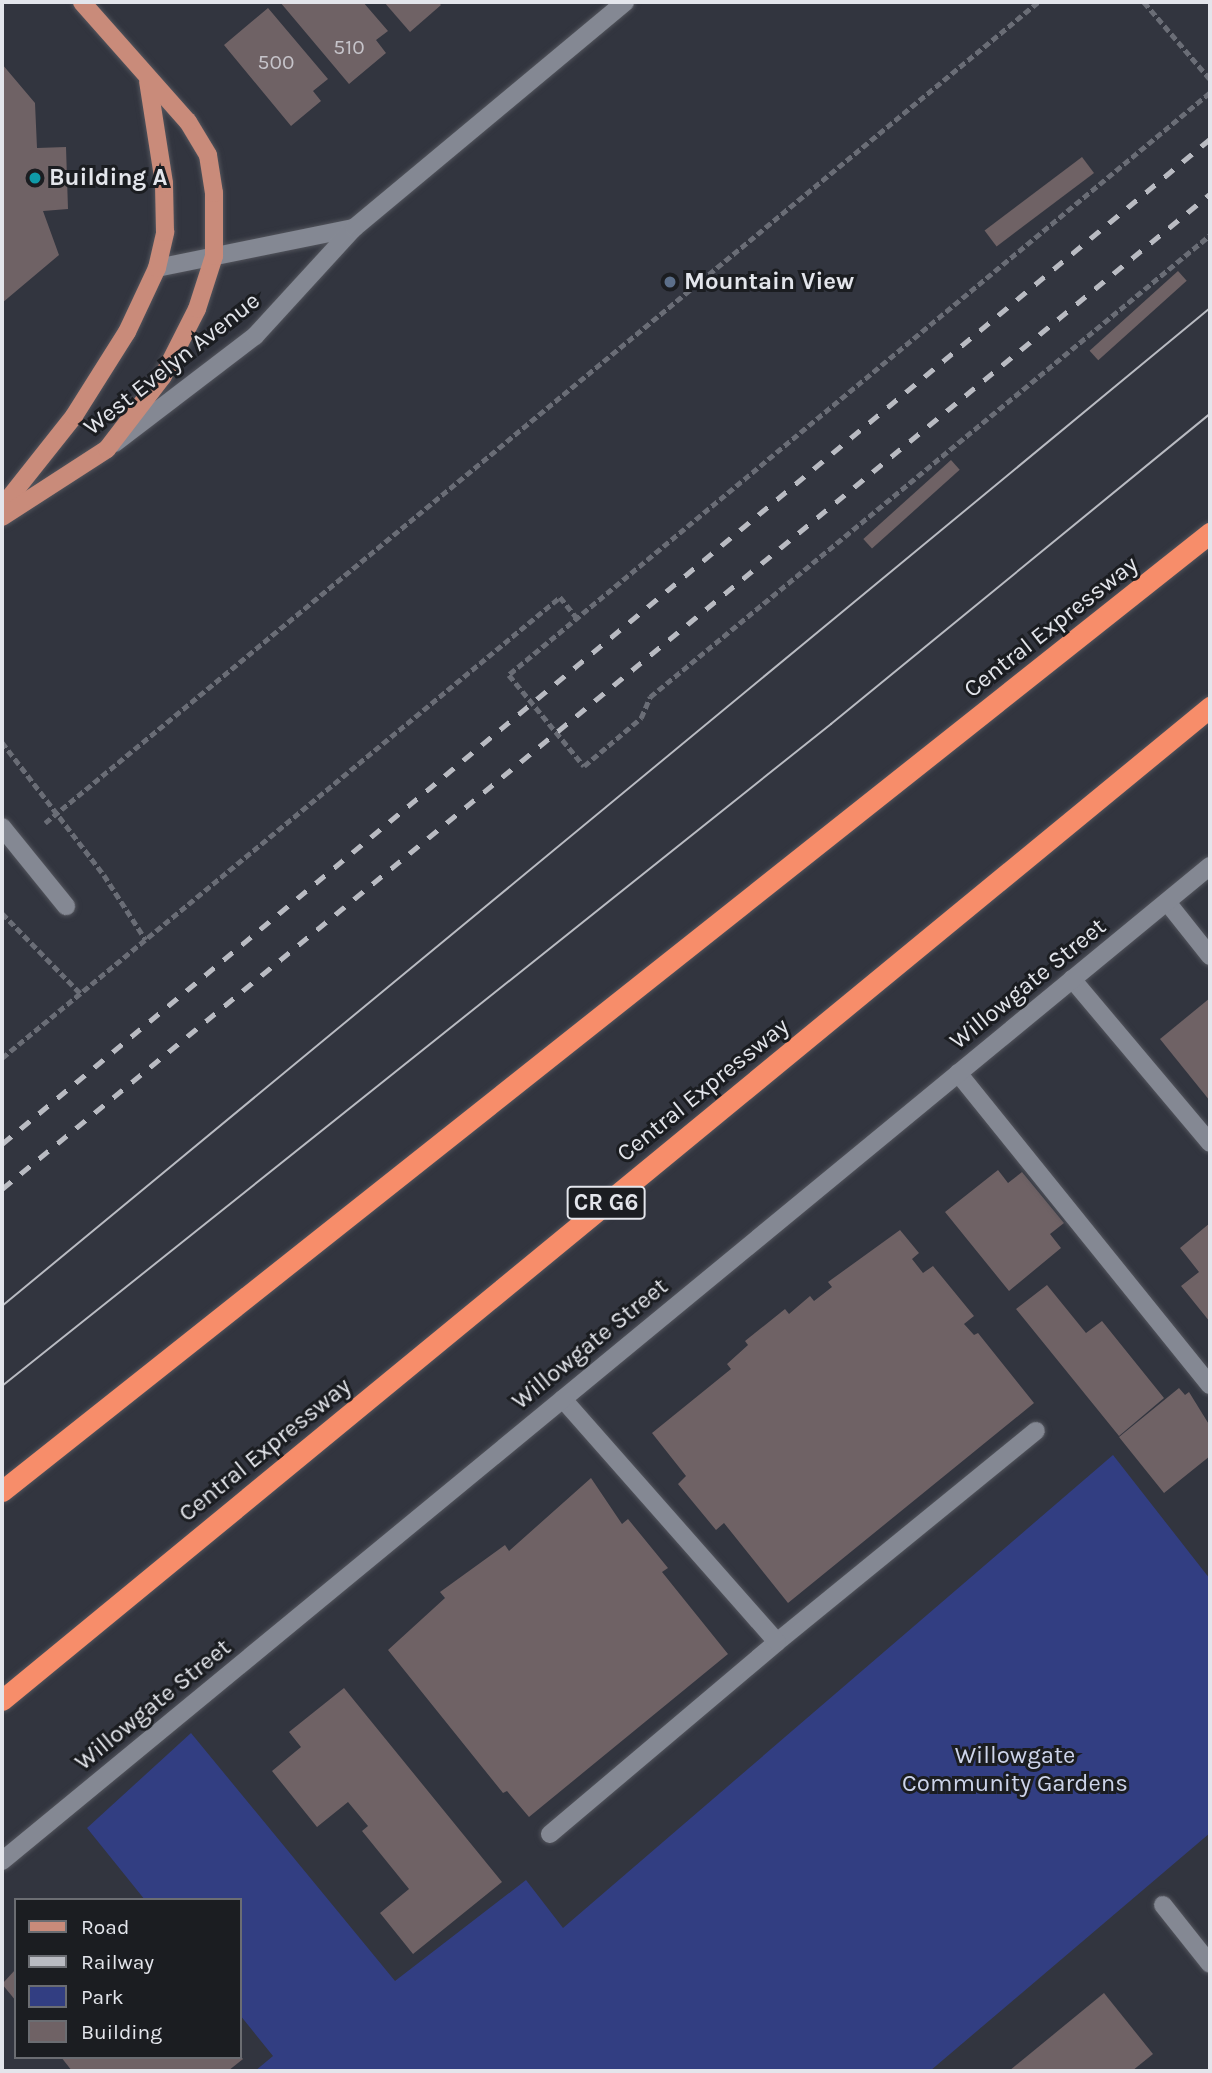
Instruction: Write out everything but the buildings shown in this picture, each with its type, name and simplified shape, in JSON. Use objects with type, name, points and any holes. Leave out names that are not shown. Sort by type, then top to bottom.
[{"type":"highway","name":"Central Expressway","points":[[2,1491],[1210,533]]},
{"type":"highway","name":"Central Expressway","points":[[2,1700],[1210,707]]},
{"type":"main road","points":[[82,2],[148,81],[188,122],[208,155],[215,193],[214,256],[197,309],[163,376],[107,449]]},
{"type":"main road","points":[[148,81],[164,183],[165,232],[157,268]]},
{"type":"main road","name":"West Evelyn Avenue","points":[[2,507],[75,416],[127,332],[157,268]]},
{"type":"main road","name":"West Evelyn Avenue","points":[[2,517],[107,449]]},
{"type":"street","name":"West Evelyn Avenue","points":[[107,449],[268,325],[355,228],[625,2]]},
{"type":"street","name":"West Evelyn Avenue","points":[[157,268],[355,228]]},
{"type":"street","points":[[2,827],[66,906]]},
{"type":"street","name":"Willowgate Street","points":[[2,1861],[1210,866]]},
{"type":"street","points":[[1167,902],[1210,956]]},
{"type":"street","points":[[1072,979],[1210,1143]]},
{"type":"street","points":[[958,1073],[1210,1385]]},
{"type":"street","points":[[563,1399],[777,1642]]},
{"type":"street","points":[[550,1833],[777,1642],[1036,1431]]},
{"type":"street","points":[[1163,1905],[1210,1964]]},
{"type":"path","points":[[18,847],[1038,2]]},
{"type":"path","points":[[1144,2],[1210,79]]},
{"type":"path","points":[[1210,93],[509,675],[584,766],[641,718],[650,697],[1210,235]]},
{"type":"path","points":[[2,1058],[560,597],[577,618]]},
{"type":"path","points":[[2,742],[57,814],[146,940]]},
{"type":"path","points":[[2,913],[80,993]]},
{"type":"green space","name":"Willowgate Community Gardens","points":[[1113,1455],[1210,1579],[1210,1833],[930,2071],[255,2071],[273,2056],[242,2017],[242,1898],[143,1898],[87,1828],[191,1733],[395,1981],[526,1880],[563,1928]]},
{"type":"tram line","points":[[2,1306],[1210,308]]},
{"type":"tram line","points":[[2,1386],[831,724],[1210,414]]},
{"type":"railway","points":[[2,1144],[1210,139]]},
{"type":"railway","points":[[2,1189],[1210,194]]},
{"type":"place","name":"Building A","points":[[35,178]]},
{"type":"place","name":"Mountain View","points":[[670,282]]}]
